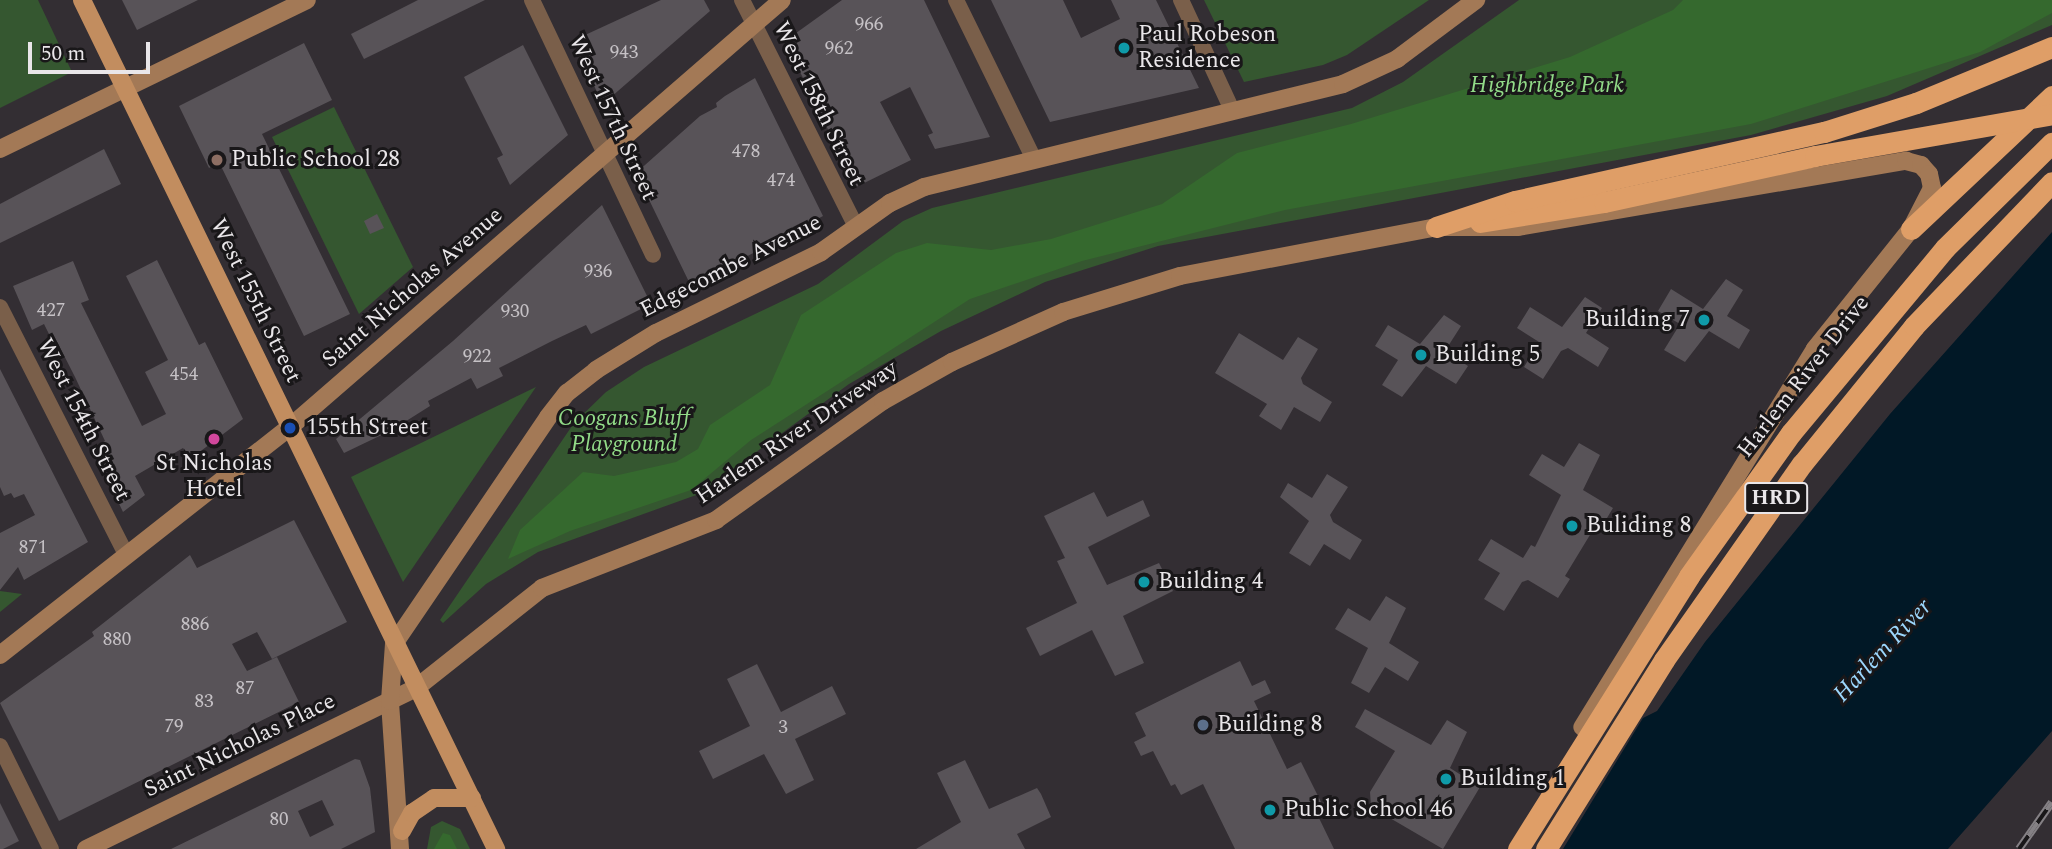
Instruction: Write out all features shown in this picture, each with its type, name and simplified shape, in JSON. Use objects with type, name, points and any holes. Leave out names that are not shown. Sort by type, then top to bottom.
[{"type":"highway","points":[[1436,227],[1515,201],[1824,132],[1951,90],[2052,47]]},
{"type":"highway","points":[[1911,229],[2052,96]]},
{"type":"highway","points":[[1436,227],[1530,216],[1815,156],[2052,114]]},
{"type":"highway","name":"Harlem River Drive","points":[[1518,849],[1689,576],[1828,385],[1945,248],[2052,143]]},
{"type":"highway","name":"HRD","points":[[1546,849],[1664,660],[1795,473],[1914,326],[2052,182]]},
{"type":"main road","name":"West 155th Street","points":[[82,0],[394,644],[494,842]]},
{"type":"main road","points":[[402,831],[412,813],[433,798],[472,798]]},
{"type":"street","points":[[0,149],[307,0]]},
{"type":"street","name":"West 157th Street","points":[[532,0],[603,156],[653,255]]},
{"type":"street","name":"West 158th Street","points":[[743,0],[856,227]]},
{"type":"street","name":"Saint Nicholas Avenue","points":[[0,655],[125,554],[290,427],[603,156],[753,22],[782,0]]},
{"type":"street","points":[[956,0],[1034,159]]},
{"type":"street","points":[[1181,0],[1233,112]]},
{"type":"street","name":"Edgecombe Avenue","points":[[394,644],[567,393],[623,351],[805,261],[924,187],[1343,84],[1396,59],[1476,0]]},
{"type":"street","name":"Harlem River Driveway","points":[[416,688],[531,595],[573,573],[716,520],[863,414],[995,341],[1087,303],[1157,282],[1436,227],[1518,227],[1911,161],[1926,169],[1932,185],[1911,229]]},
{"type":"street","name":"Harlem River Drive","points":[[1507,849],[1815,349],[1911,229]]},
{"type":"street","name":"West 154th Street","points":[[0,307],[125,554]]},
{"type":"street","points":[[394,644],[390,701],[402,831],[400,849]]},
{"type":"street","name":"Saint Nicholas Place","points":[[86,849],[416,688]]},
{"type":"street","points":[[0,746],[51,849]]},
{"type":"green space","points":[[0,0],[38,0],[72,72],[0,108]]},
{"type":"green space","points":[[1204,0],[1429,0],[1347,55],[1323,65],[1244,82]]},
{"type":"green space","name":"Highbridge Park","points":[[1519,0],[2052,0],[2052,25],[1887,96],[1751,135],[1158,246],[1045,282],[941,331],[849,384],[699,494],[538,552],[486,584],[443,623],[440,620],[574,423],[606,392],[644,367],[818,284],[903,221],[932,208],[1352,108],[1403,82]]},
{"type":"green space","points":[[1683,0],[2052,0],[2052,13],[1980,52],[1751,124],[1285,210],[1082,261],[970,299],[751,440],[691,490],[570,531],[508,559],[520,530],[583,472],[614,476],[676,462],[698,449],[710,425],[770,385],[801,315],[896,253],[927,243],[991,250],[1051,239],[1162,204],[1237,153],[1351,124],[1570,57],[1673,10]]},
{"type":"green space","points":[[334,107],[413,267],[359,314],[272,137]]},
{"type":"green space","points":[[536,387],[403,582],[351,477]]},
{"type":"green space","points":[[0,591],[22,594],[0,612]]},
{"type":"green space","points":[[442,821],[460,829],[470,849],[427,849],[431,827]]},
{"type":"green space","points":[[443,833],[450,835],[457,849],[434,849]]},
{"type":"water","name":"Harlem River","points":[[2052,232],[2052,731],[1948,849],[1563,849],[1643,718],[1657,711],[1705,642],[1890,414]]},
{"type":"building","points":[[122,0],[198,0],[137,30]]},
{"type":"building","points":[[418,0],[485,0],[364,59],[351,34]]},
{"type":"building","points":[[661,0],[704,0],[710,11],[603,104],[572,41]]},
{"type":"building","points":[[842,0],[924,0],[990,137],[935,149],[928,135],[933,133],[910,87],[880,102],[911,160],[856,187],[785,41]]},
{"type":"building","points":[[991,0],[1063,0],[1081,38],[1120,19],[1111,0],[1156,0],[1199,88],[1050,122]]},
{"type":"building","points":[[304,43],[332,100],[262,134],[350,314],[304,336],[219,162],[209,168],[179,106]]},
{"type":"building","points":[[523,45],[568,135],[510,185],[497,158],[503,155],[464,77]]},
{"type":"building","points":[[755,78],[823,216],[691,286],[636,173],[700,116],[717,107],[716,103]]},
{"type":"building","points":[[104,149],[121,184],[0,243],[0,204]]},
{"type":"building","points":[[602,205],[651,304],[591,334],[586,325],[552,341],[499,368],[503,376],[477,389],[471,378],[428,401],[430,406],[392,430],[344,453],[336,439],[453,341]]},
{"type":"building","points":[[377,214],[384,228],[370,234],[364,221]]},
{"type":"building","points":[[157,260],[199,345],[205,342],[243,419],[189,460],[183,448],[135,476],[145,495],[123,512],[92,447],[105,441],[75,377],[53,334],[50,336],[44,324],[32,330],[13,286],[73,261],[89,300],[81,303],[142,426],[166,414],[145,372],[168,360],[126,276]]},
{"type":"building","name":"Building 7","points":[[1726,279],[1743,290],[1727,316],[1750,330],[1739,349],[1709,331],[1685,362],[1664,350],[1680,324],[1658,311],[1671,289],[1703,309]]},
{"type":"building","points":[[1585,297],[1602,308],[1586,333],[1609,348],[1598,367],[1568,348],[1561,351],[1543,379],[1524,367],[1539,342],[1517,328],[1530,307],[1562,327]]},
{"type":"building","name":"Building 5","points":[[1444,315],[1461,326],[1445,351],[1468,366],[1456,384],[1426,366],[1402,397],[1382,385],[1398,360],[1375,346],[1388,325],[1420,344]]},
{"type":"building","points":[[1239,333],[1283,360],[1298,337],[1318,349],[1301,378],[1303,384],[1332,402],[1320,422],[1294,407],[1281,430],[1259,416],[1267,404],[1215,373]]},
{"type":"building","points":[[0,369],[88,542],[24,580],[18,567],[0,590],[0,533],[35,515],[24,494],[14,498],[11,493],[4,496],[0,487]]},
{"type":"building","name":"Buliding 8","points":[[1579,443],[1600,455],[1583,490],[1613,508],[1601,528],[1596,525],[1565,576],[1570,579],[1558,598],[1528,580],[1522,582],[1504,611],[1484,599],[1500,573],[1478,560],[1491,539],[1523,558],[1531,545],[1535,547],[1561,495],[1529,475],[1542,454],[1564,467]]},
{"type":"building","points":[[1327,474],[1348,487],[1330,515],[1333,522],[1362,540],[1350,560],[1324,544],[1310,566],[1289,553],[1309,521],[1280,497],[1288,483],[1312,498]]},
{"type":"building","name":"Building 4","points":[[1094,492],[1107,517],[1143,500],[1150,516],[1088,547],[1107,585],[1159,563],[1173,591],[1123,616],[1144,663],[1115,676],[1092,630],[1040,656],[1026,628],[1077,603],[1057,561],[1065,558],[1044,516]]},
{"type":"building","points":[[294,520],[347,622],[272,659],[257,632],[232,644],[247,671],[277,657],[299,702],[59,821],[0,703],[94,636],[92,632],[190,555],[197,568]]},
{"type":"building","points":[[1386,596],[1406,608],[1389,643],[1419,662],[1408,681],[1385,667],[1369,693],[1351,683],[1368,648],[1335,629],[1348,608],[1370,621]]},
{"type":"building","points":[[1240,661],[1252,686],[1265,680],[1271,693],[1254,701],[1287,769],[1301,762],[1327,814],[1319,818],[1334,849],[1235,849],[1203,784],[1181,795],[1175,784],[1171,786],[1153,751],[1141,756],[1134,742],[1146,736],[1135,713]]},
{"type":"building","points":[[757,664],[781,712],[832,686],[846,714],[795,739],[814,780],[786,794],[764,754],[713,779],[699,751],[750,726],[727,679]]},
{"type":"building","name":"Building 1","points":[[1365,709],[1431,745],[1447,720],[1467,732],[1450,768],[1480,787],[1443,849],[1371,807],[1370,792],[1395,751],[1355,727]]},
{"type":"building","points":[[355,759],[360,760],[370,788],[375,832],[341,849],[171,849]],"holes":[[[322,800],[334,825],[310,837],[298,811]]]},
{"type":"building","points":[[965,760],[989,809],[1037,788],[1051,817],[1017,834],[1025,849],[916,849],[961,822],[937,773]]},
{"type":"building","points":[[0,803],[19,841],[3,849],[0,849]]},
{"type":"railway","points":[[2019,849],[2052,802]]},
{"type":"place","name":"Paul Robeson Residence","points":[[1124,48]]},
{"type":"place","name":"Public School 28","points":[[217,160]]},
{"type":"place","name":"Building 7","points":[[1704,320]]},
{"type":"place","name":"Building 5","points":[[1421,355]]},
{"type":"place","name":"155th Street","points":[[290,428]]},
{"type":"place","name":"St Nicholas Hotel","points":[[214,439]]},
{"type":"place","name":"Buliding 8","points":[[1572,526]]},
{"type":"place","name":"Building 4","points":[[1144,582]]},
{"type":"place","name":"Building 8","points":[[1203,725]]},
{"type":"place","name":"Building 1","points":[[1446,779]]},
{"type":"place","name":"Public School 46","points":[[1270,810]]},
{"type":"park label","name":"Coogans Bluff Playground","points":[[624,432]]}]
